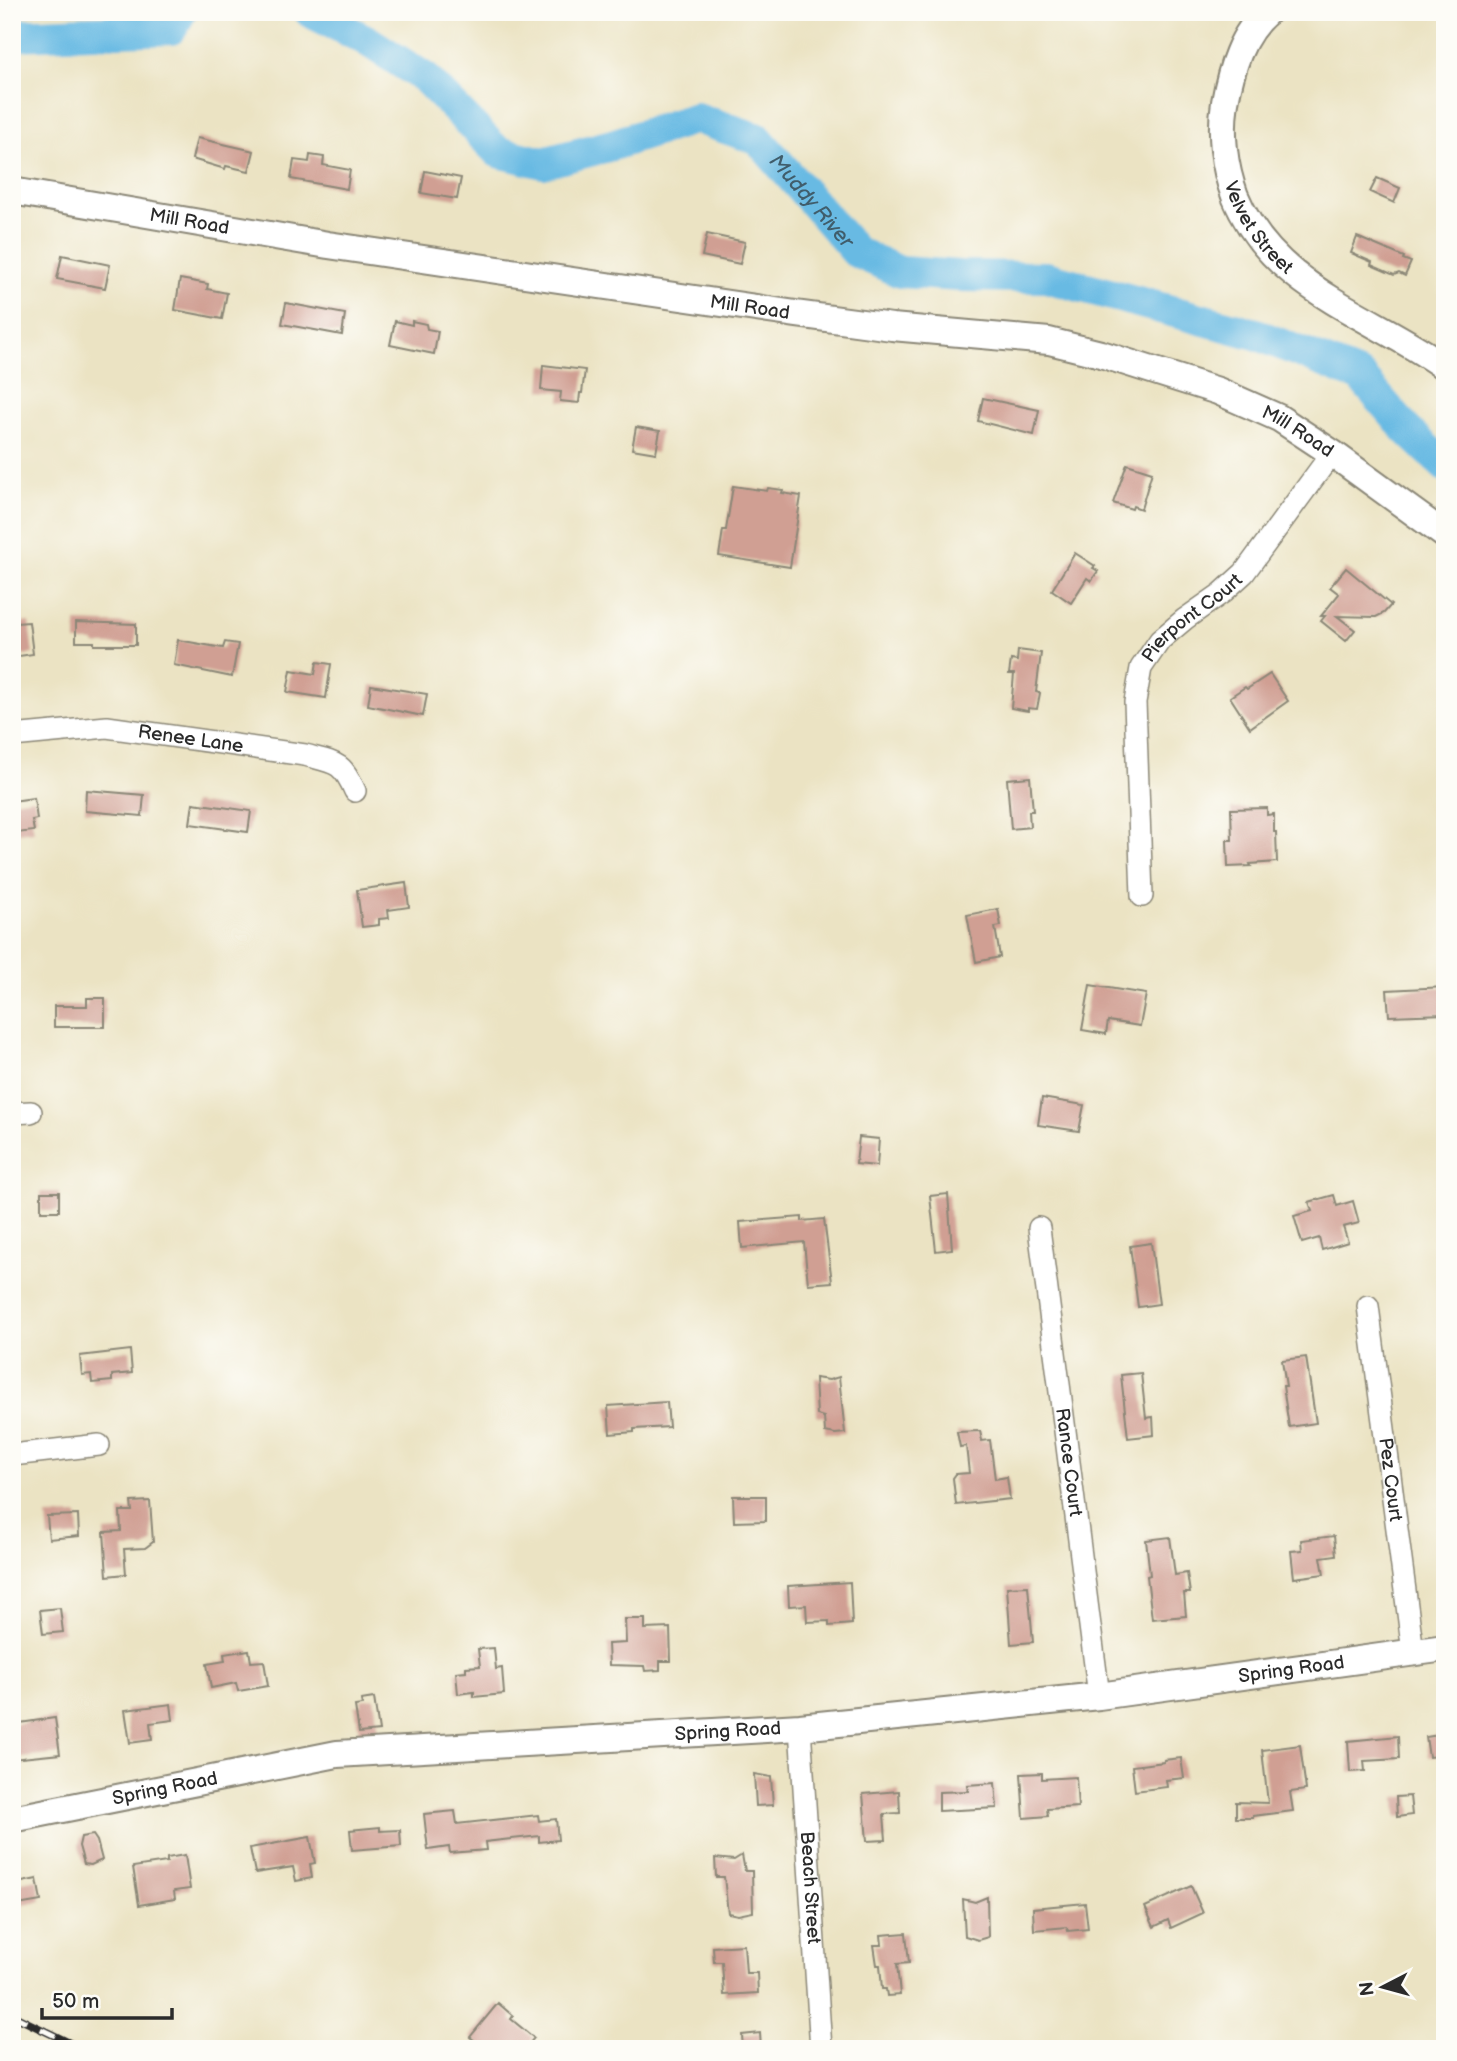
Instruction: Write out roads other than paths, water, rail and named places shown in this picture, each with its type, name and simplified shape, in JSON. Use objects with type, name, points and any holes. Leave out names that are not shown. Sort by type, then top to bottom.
[{"type":"street","name":"Velvet Street","points":[[1267,12],[1245,39],[1230,74],[1224,110],[1223,148],[1230,182],[1245,218],[1274,257],[1296,276],[1445,368]]},
{"type":"street","name":"Mill Road","points":[[12,191],[328,245],[796,314],[892,327],[1049,341],[1127,362],[1241,400],[1279,418],[1445,535]]},
{"type":"street","name":"Pierpont Court","points":[[1142,896],[1135,702],[1141,668],[1160,640],[1223,593],[1244,573],[1332,453]]},
{"type":"street","name":"Renee Lane","points":[[12,736],[107,727],[305,755],[335,763],[348,774],[355,791]]},
{"type":"street","name":"Rance Court","points":[[1039,1228],[1099,1696]]},
{"type":"street","name":"Pez Court","points":[[1368,1306],[1413,1652]]},
{"type":"street","points":[[12,1455],[99,1445]]},
{"type":"street","name":"Spring Road","points":[[12,1819],[337,1754],[800,1727],[1099,1696],[1445,1648]]},
{"type":"street","name":"Beach Street","points":[[800,1727],[821,2049]]},
{"type":"waterway","name":"Muddy River","points":[[12,35],[171,29],[181,12]]},
{"type":"waterway","name":"Muddy River","points":[[310,12],[366,40],[425,78],[498,152],[543,163],[612,145],[696,118],[758,139],[856,252],[900,272],[1046,277],[1256,334],[1361,377],[1406,429],[1445,466]]},
{"type":"railway","points":[[12,2015],[82,2049]]}]
